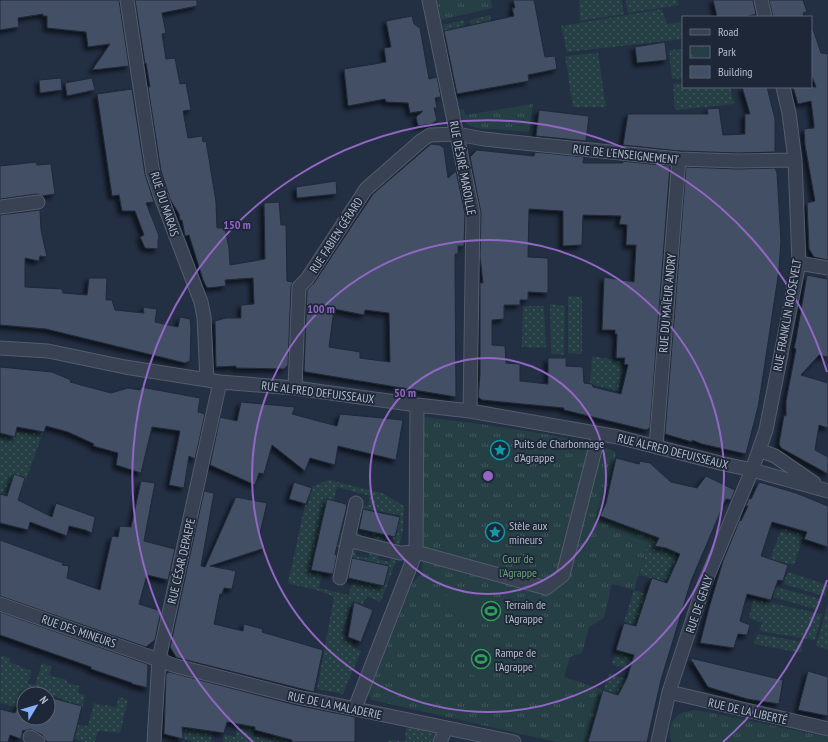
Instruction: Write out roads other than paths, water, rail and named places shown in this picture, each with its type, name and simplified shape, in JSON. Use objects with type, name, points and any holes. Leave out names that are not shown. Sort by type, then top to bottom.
[{"type":"street","name":"RUE DU MARAIS","points":[[127,0],[154,173],[160,194],[200,302],[204,317],[207,380]]},
{"type":"street","name":"RUE DÉSIRÉ MAROILLE","points":[[429,0],[473,213],[470,411]]},
{"type":"street","points":[[761,0],[764,16]]},
{"type":"street","name":"RUE FRANKLIN ROOSEVELT","points":[[752,470],[766,430],[799,263],[795,160],[789,113],[783,88]]},
{"type":"street","name":"RUE DE L'ENSEIGNEMENT","points":[[457,134],[484,139],[678,159],[738,162],[795,160]]},
{"type":"street","name":"RUE FABIEN GÉRARD","points":[[295,388],[299,287],[307,279],[366,189],[422,140],[430,135],[457,134]]},
{"type":"street","name":"RUE DU MAÏEUR ANDRY","points":[[656,447],[678,159]]},
{"type":"street","points":[[0,207],[38,202]]},
{"type":"street","points":[[799,263],[828,268]]},
{"type":"street","name":"RUE ALFRED DEFUISSEAUX","points":[[0,348],[48,350],[125,367],[220,382],[295,388],[470,411],[599,434],[752,470],[825,490]]},
{"type":"street","name":"RUE CÉSAR DEPAEPE","points":[[154,742],[159,659],[220,382]]},
{"type":"street","points":[[355,708],[416,552],[417,405]]},
{"type":"street","points":[[348,540],[400,553],[416,552],[546,588],[563,575],[599,434]]},
{"type":"street","points":[[759,450],[775,456],[825,490]]},
{"type":"street","name":"RUE DE GENLY","points":[[658,742],[669,692],[704,585],[752,470]]},
{"type":"street","points":[[340,578],[356,503]]},
{"type":"street","name":"RUE DES MINEURS","points":[[0,604],[159,659]]},
{"type":"street","name":"RUE DE LA MALADERIE","points":[[159,659],[176,666],[298,697],[514,742]]},
{"type":"street","name":"RUE DE LA LIBERTÉ","points":[[669,692],[828,729]]},
{"type":"street","points":[[440,742],[446,728]]},
{"type":"place","name":"Puits de Charbonnage d'Agrappe","points":[[500,450]]},
{"type":"place","name":"Stèle aux mineurs","points":[[495,532]]},
{"type":"place","name":"Terrain de l'Agrappe","points":[[491,611]]},
{"type":"place","name":"Rampe de l'Agrappe","points":[[481,659]]},
{"type":"park label","name":"Cour de l'Agrappe","points":[[518,565]]}]
